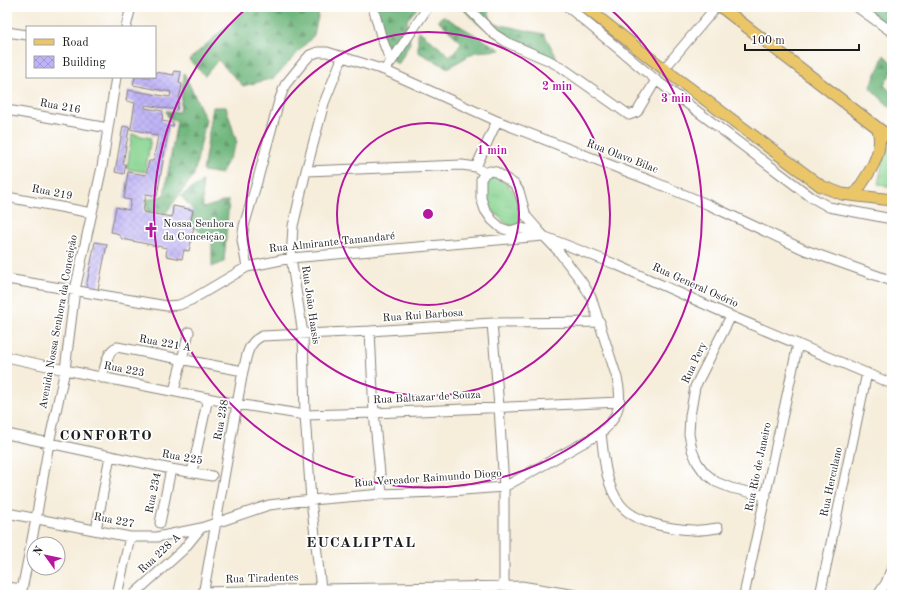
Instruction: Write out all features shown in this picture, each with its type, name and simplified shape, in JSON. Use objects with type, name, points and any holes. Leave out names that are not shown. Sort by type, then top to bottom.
[{"type":"main road","points":[[585,7],[664,69],[821,186],[842,194],[892,200]]},
{"type":"main road","points":[[721,7],[892,139]]},
{"type":"main road","points":[[854,195],[869,173],[878,150],[880,140],[878,129]]},
{"type":"street","points":[[126,26],[131,7]]},
{"type":"street","points":[[373,7],[381,36],[391,62]]},
{"type":"street","points":[[384,70],[428,7]]},
{"type":"street","points":[[467,7],[494,34],[508,43],[562,67],[629,115],[637,112],[656,80]]},
{"type":"street","points":[[568,7],[656,80],[782,176],[822,204],[840,210],[892,219]]},
{"type":"street","points":[[664,69],[716,7]]},
{"type":"street","points":[[857,7],[892,32]]},
{"type":"street","points":[[7,32],[26,35]]},
{"type":"street","name":"Rua Olavo Bilac","points":[[248,267],[242,240],[244,226],[279,101],[285,85],[291,75],[310,55],[318,52],[327,52],[384,70],[497,121],[709,205],[822,257],[892,280]]},
{"type":"street","name":"Rua João Haasis","points":[[321,589],[311,500],[303,334],[291,258],[293,226],[306,171],[324,103],[343,56]]},
{"type":"street","name":"Avenida Nossa Senhora da Conceição","points":[[21,592],[36,519],[48,443],[65,370],[75,290],[102,167],[116,78]]},
{"type":"street","name":"Rua 216","points":[[7,110],[108,128]]},
{"type":"street","points":[[476,167],[497,121]]},
{"type":"street","name":"Rua Vereador Raimundo Diogo","points":[[216,523],[269,505],[382,494],[504,487],[601,434],[612,421],[620,402],[618,378],[591,298],[582,282],[559,252],[526,216],[519,191],[514,184],[496,172],[490,171],[483,176],[476,167],[462,165],[306,171]]},
{"type":"street","points":[[483,176],[481,198],[485,210],[492,220],[501,228],[510,231],[520,228],[541,234]]},
{"type":"street","name":"Rua 219","points":[[7,197],[92,213]]},
{"type":"street","points":[[520,228],[524,223],[526,216]]},
{"type":"street","name":"Rua General Osório","points":[[483,241],[541,234],[892,384]]},
{"type":"street","name":"Rua Almirante Tamandaré","points":[[7,279],[167,306],[179,305],[191,300],[248,267],[291,258],[483,241]]},
{"type":"street","name":"Rua Pery","points":[[731,316],[695,388],[690,416],[689,434],[692,450],[697,462],[704,472],[716,482],[731,488],[766,496]]},
{"type":"street","name":"Rua Rui Barbosa","points":[[250,345],[254,340],[262,336],[492,323],[600,322]]},
{"type":"street","points":[[492,323],[504,487],[504,586]]},
{"type":"street","points":[[370,331],[374,413],[382,494]]},
{"type":"street","points":[[174,391],[189,332]]},
{"type":"street","name":"Rua Rio de Janeiro","points":[[744,595],[798,344]]},
{"type":"street","name":"Rua 238","points":[[204,594],[243,371],[250,345]]},
{"type":"street","name":"Rua 221 A","points":[[102,378],[110,352],[114,348],[243,371]]},
{"type":"street","name":"Rua 223","points":[[7,357],[102,378],[237,404]]},
{"type":"street","name":"Rua Herculano","points":[[820,595],[867,373]]},
{"type":"street","points":[[192,472],[208,398]]},
{"type":"street","name":"Rua Baltazar de Souza","points":[[237,404],[306,415],[620,402]]},
{"type":"street","name":"Rua 225","points":[[7,434],[171,469],[212,476]]},
{"type":"street","points":[[601,434],[606,473],[620,504],[631,514],[651,523],[672,527],[694,530],[718,528]]},
{"type":"street","points":[[96,530],[110,456]]},
{"type":"street","name":"Rua 234","points":[[160,522],[171,469]]},
{"type":"street","name":"Rua 227","points":[[7,513],[130,537],[157,537],[201,528],[216,523]]},
{"type":"street","name":"Rua 228 A","points":[[133,595],[183,550],[201,528]]},
{"type":"street","points":[[117,595],[130,537]]},
{"type":"street","points":[[878,595],[886,583],[892,567]]},
{"type":"street","points":[[513,595],[521,586],[576,595]]},
{"type":"street","name":"Rua Tiradentes","points":[[204,594],[321,589],[521,586]]},
{"type":"street","points":[[7,587],[21,592]]},
{"type":"green space","points":[[248,7],[320,7],[314,35],[274,78],[243,86],[218,60],[205,76],[189,60]]},
{"type":"green space","points":[[376,7],[418,7],[407,20],[410,43],[398,65],[380,48]]},
{"type":"green space","points":[[461,7],[487,7],[492,23],[544,34],[556,56],[553,62],[506,41],[477,23]]},
{"type":"green space","points":[[862,7],[884,7],[892,10],[892,22],[890,28]]},
{"type":"green space","points":[[443,16],[501,50],[475,52],[448,68],[418,52],[418,30],[450,56],[462,43],[438,20]]},
{"type":"green space","points":[[884,55],[892,63],[892,72],[884,85],[892,93],[892,109],[870,88]]},
{"type":"green space","points":[[184,73],[206,120],[194,175],[166,213],[147,211],[146,200],[164,195],[177,121],[168,118],[166,111],[180,112]]},
{"type":"green space","points":[[213,107],[226,107],[237,143],[221,174],[203,171]]},
{"type":"green space","points":[[132,134],[151,138],[145,172],[127,169]]},
{"type":"green space","points":[[886,146],[892,150],[892,187],[878,184]]},
{"type":"green space","points":[[493,176],[507,184],[519,199],[521,220],[513,228],[495,213],[487,203],[484,187]]},
{"type":"green space","points":[[202,181],[203,208],[229,200],[224,262],[212,267],[212,242],[194,227],[190,226],[193,210],[181,196]]},
{"type":"building","points":[[174,71],[181,72],[179,83],[182,84],[177,110],[145,105],[145,108],[163,111],[162,121],[173,123],[173,127],[169,126],[157,196],[146,194],[143,212],[172,217],[173,206],[193,210],[190,226],[194,227],[189,251],[184,250],[182,259],[166,256],[167,248],[122,239],[117,233],[111,232],[116,207],[129,210],[131,200],[124,199],[128,172],[146,175],[149,161],[153,161],[158,136],[151,135],[151,133],[129,129],[123,164],[126,164],[124,174],[115,172],[123,126],[131,128],[135,103],[126,101],[128,90],[170,97],[171,92],[133,85],[135,78],[156,78],[156,72],[174,75]]},
{"type":"building","points":[[95,242],[107,244],[98,290],[86,288]]},
{"type":"place","name":"Nossa Senhora da Conceição","points":[[151,230]]},
{"type":"district","name":"CONFORTO","points":[[106,436]]},
{"type":"district","name":"EUCALIPTAL","points":[[361,543]]}]
